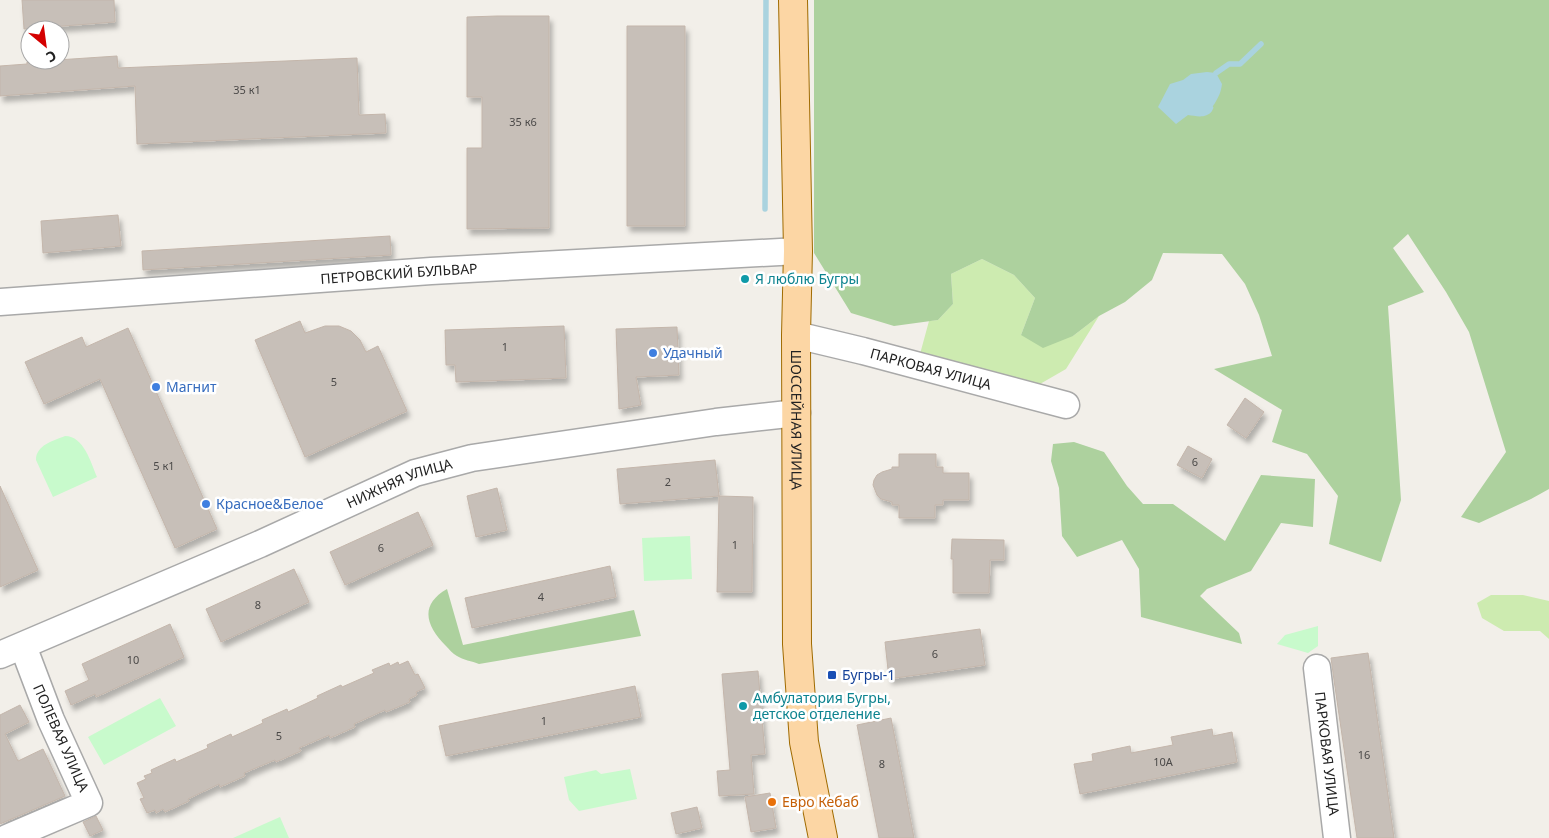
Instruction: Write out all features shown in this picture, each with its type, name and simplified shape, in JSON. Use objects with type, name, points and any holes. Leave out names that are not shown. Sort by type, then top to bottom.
[{"type":"main road","name":"ШОССЕЙНАЯ УЛИЦА","points":[[793,0],[798,251],[796,336],[798,677],[804,742],[823,838]]},
{"type":"street","name":"ПЕТРОВСКИЙ БУЛЬВАР","points":[[0,302],[441,270],[798,251]]},
{"type":"street","name":"ПАРКОВАЯ УЛИЦА","points":[[796,336],[863,351],[1066,405]]},
{"type":"street","name":"НИЖНЯЯ УЛИЦА","points":[[11,651],[260,544],[415,473],[472,458],[716,422],[796,413]]},
{"type":"street","name":"ПОЛЕВАЯ УЛИЦА","points":[[7,838],[89,802],[50,720],[11,651]]},
{"type":"street","name":"ПАРКОВАЯ УЛИЦА","points":[[1317,668],[1337,838]]},
{"type":"green space","points":[[814,0],[1549,0],[1549,489],[1479,523],[1461,517],[1506,452],[1469,332],[1446,292],[1408,234],[1393,248],[1424,292],[1388,306],[1401,500],[1381,562],[1329,544],[1338,496],[1307,454],[1272,442],[1282,410],[1214,369],[1272,356],[1259,315],[1245,284],[1222,254],[1163,253],[1152,280],[1125,302],[1099,316],[1073,336],[1043,348],[1021,335],[1035,298],[1014,275],[982,259],[951,274],[953,304],[938,320],[894,326],[851,313],[814,253]]},
{"type":"green space","points":[[982,259],[1014,275],[1035,298],[1021,335],[1073,336],[1099,316],[1066,369],[1040,384],[920,354],[929,321],[938,320],[953,304],[951,274]]},
{"type":"green space","points":[[65,436],[72,437],[82,445],[97,477],[53,497],[36,460],[42,447]]},
{"type":"green space","points":[[1074,442],[1104,452],[1127,486],[1143,504],[1173,504],[1225,541],[1261,475],[1315,479],[1313,527],[1281,523],[1251,571],[1207,589],[1200,596],[1239,633],[1242,644],[1141,617],[1139,569],[1122,540],[1077,557],[1062,536],[1059,488],[1051,461],[1053,444]]},
{"type":"green space","points":[[690,536],[692,579],[644,581],[642,538]]},
{"type":"green space","points":[[447,589],[463,645],[634,610],[641,636],[479,664],[462,659],[454,654],[439,638],[430,623],[428,616],[432,602]]},
{"type":"green space","points":[[1491,595],[1523,595],[1549,601],[1549,639],[1540,631],[1504,631],[1482,618],[1477,603]]},
{"type":"green space","points":[[1318,626],[1318,646],[1308,653],[1277,644],[1285,635]]},
{"type":"green space","points":[[160,698],[176,726],[104,765],[88,737]]},
{"type":"green space","points":[[630,769],[637,799],[579,811],[569,800],[564,777],[596,770],[601,774]]},
{"type":"green space","points":[[280,817],[289,838],[233,838]]},
{"type":"water","points":[[1216,73],[1222,84],[1220,94],[1212,111],[1204,116],[1188,115],[1176,124],[1158,107],[1170,84],[1183,80],[1191,74]]},
{"type":"building","points":[[22,0],[114,0],[115,22],[70,25],[70,20],[23,20]]},
{"type":"building","points":[[549,16],[549,228],[467,229],[467,148],[482,148],[482,97],[467,97],[467,17]]},
{"type":"building","points":[[627,26],[685,26],[685,226],[627,226]]},
{"type":"building","points":[[117,56],[118,68],[357,58],[359,115],[385,114],[386,133],[137,144],[135,86],[0,96],[0,66],[20,65],[20,70],[70,70],[70,59]]},
{"type":"building","points":[[118,215],[121,246],[43,253],[41,221]]},
{"type":"building","points":[[390,236],[391,255],[143,270],[142,251]]},
{"type":"building","points":[[300,321],[305,333],[325,326],[339,326],[351,331],[360,340],[366,352],[378,346],[407,411],[305,457],[255,340]]},
{"type":"building","points":[[564,326],[566,378],[456,382],[455,365],[446,365],[445,330]]},
{"type":"building","points":[[677,327],[679,375],[636,377],[641,405],[619,409],[616,329]]},
{"type":"building","points":[[128,328],[217,529],[175,548],[100,379],[44,404],[25,362],[82,337],[86,347]]},
{"type":"building","points":[[1245,398],[1264,412],[1246,438],[1227,425]]},
{"type":"building","points":[[1188,446],[1212,459],[1202,478],[1177,465]]},
{"type":"building","points":[[899,454],[936,454],[936,467],[943,467],[943,473],[969,473],[969,500],[943,500],[943,505],[935,505],[935,518],[899,518],[899,505],[892,505],[892,502],[881,499],[873,485],[877,475],[892,469],[892,467],[899,467]]},
{"type":"building","points":[[715,460],[719,496],[620,504],[617,469]]},
{"type":"building","points":[[0,486],[38,570],[0,587]]},
{"type":"building","points":[[497,488],[507,530],[476,537],[467,496]]},
{"type":"building","points":[[719,496],[753,497],[752,592],[717,592]]},
{"type":"building","points":[[418,512],[433,545],[345,585],[330,552]]},
{"type":"building","points":[[952,539],[1004,540],[1004,560],[990,560],[989,593],[953,593]]},
{"type":"building","points":[[610,566],[616,597],[472,628],[465,598]]},
{"type":"building","points":[[294,569],[309,602],[221,642],[206,609]]},
{"type":"building","points":[[170,624],[184,657],[96,697],[95,694],[71,705],[65,691],[89,680],[82,664]]},
{"type":"building","points":[[980,629],[985,665],[889,679],[885,642]]},
{"type":"building","points":[[1368,653],[1394,838],[1357,838],[1334,680],[1331,658]]},
{"type":"building","points":[[408,661],[415,675],[418,674],[425,688],[416,692],[417,695],[409,699],[410,702],[386,712],[385,710],[354,724],[355,727],[330,738],[329,735],[299,748],[301,751],[244,773],[245,776],[220,787],[219,784],[165,812],[163,809],[156,813],[155,810],[147,813],[140,799],[144,798],[137,783],[146,779],[144,776],[152,773],[151,770],[175,759],[176,762],[208,748],[207,745],[231,734],[232,737],[263,723],[262,720],[287,709],[288,712],[341,685],[342,687],[374,673],[372,670],[389,663],[390,666],[398,662],[399,665]]},
{"type":"building","name":"Амбулатория Бугры, детское отделение","points":[[758,671],[765,754],[751,755],[754,794],[719,796],[717,771],[730,770],[722,674]]},
{"type":"building","points":[[635,686],[641,717],[446,756],[439,726]]},
{"type":"building","points":[[20,705],[29,722],[5,734],[18,761],[43,749],[65,796],[0,824],[0,715]]},
{"type":"building","points":[[891,718],[914,838],[879,838],[857,725]]},
{"type":"building","points":[[1212,729],[1213,736],[1232,732],[1237,762],[1080,794],[1074,764],[1093,761],[1092,754],[1130,746],[1131,753],[1173,745],[1171,737]]},
{"type":"building","points":[[770,793],[776,828],[751,832],[745,797]]},
{"type":"building","points":[[697,807],[702,828],[676,834],[671,813]]},
{"type":"building","points":[[96,816],[103,830],[90,836],[83,822]]},
{"type":"waterway","points":[[765,209],[766,0]]},
{"type":"waterway","points":[[1216,73],[1229,64],[1240,64],[1261,44]]},
{"type":"place","name":"Я люблю Бугры","points":[[745,279]]},
{"type":"place","name":"Удачный","points":[[653,353]]},
{"type":"place","name":"Магнит","points":[[156,387]]},
{"type":"place","name":"Красное&Белое","points":[[206,504]]},
{"type":"place","name":"Бугры-1","points":[[832,675]]},
{"type":"place","name":"Амбулатория Бугры, детское отделение","points":[[743,706]]},
{"type":"place","name":"Евро Кебаб","points":[[772,802]]}]
